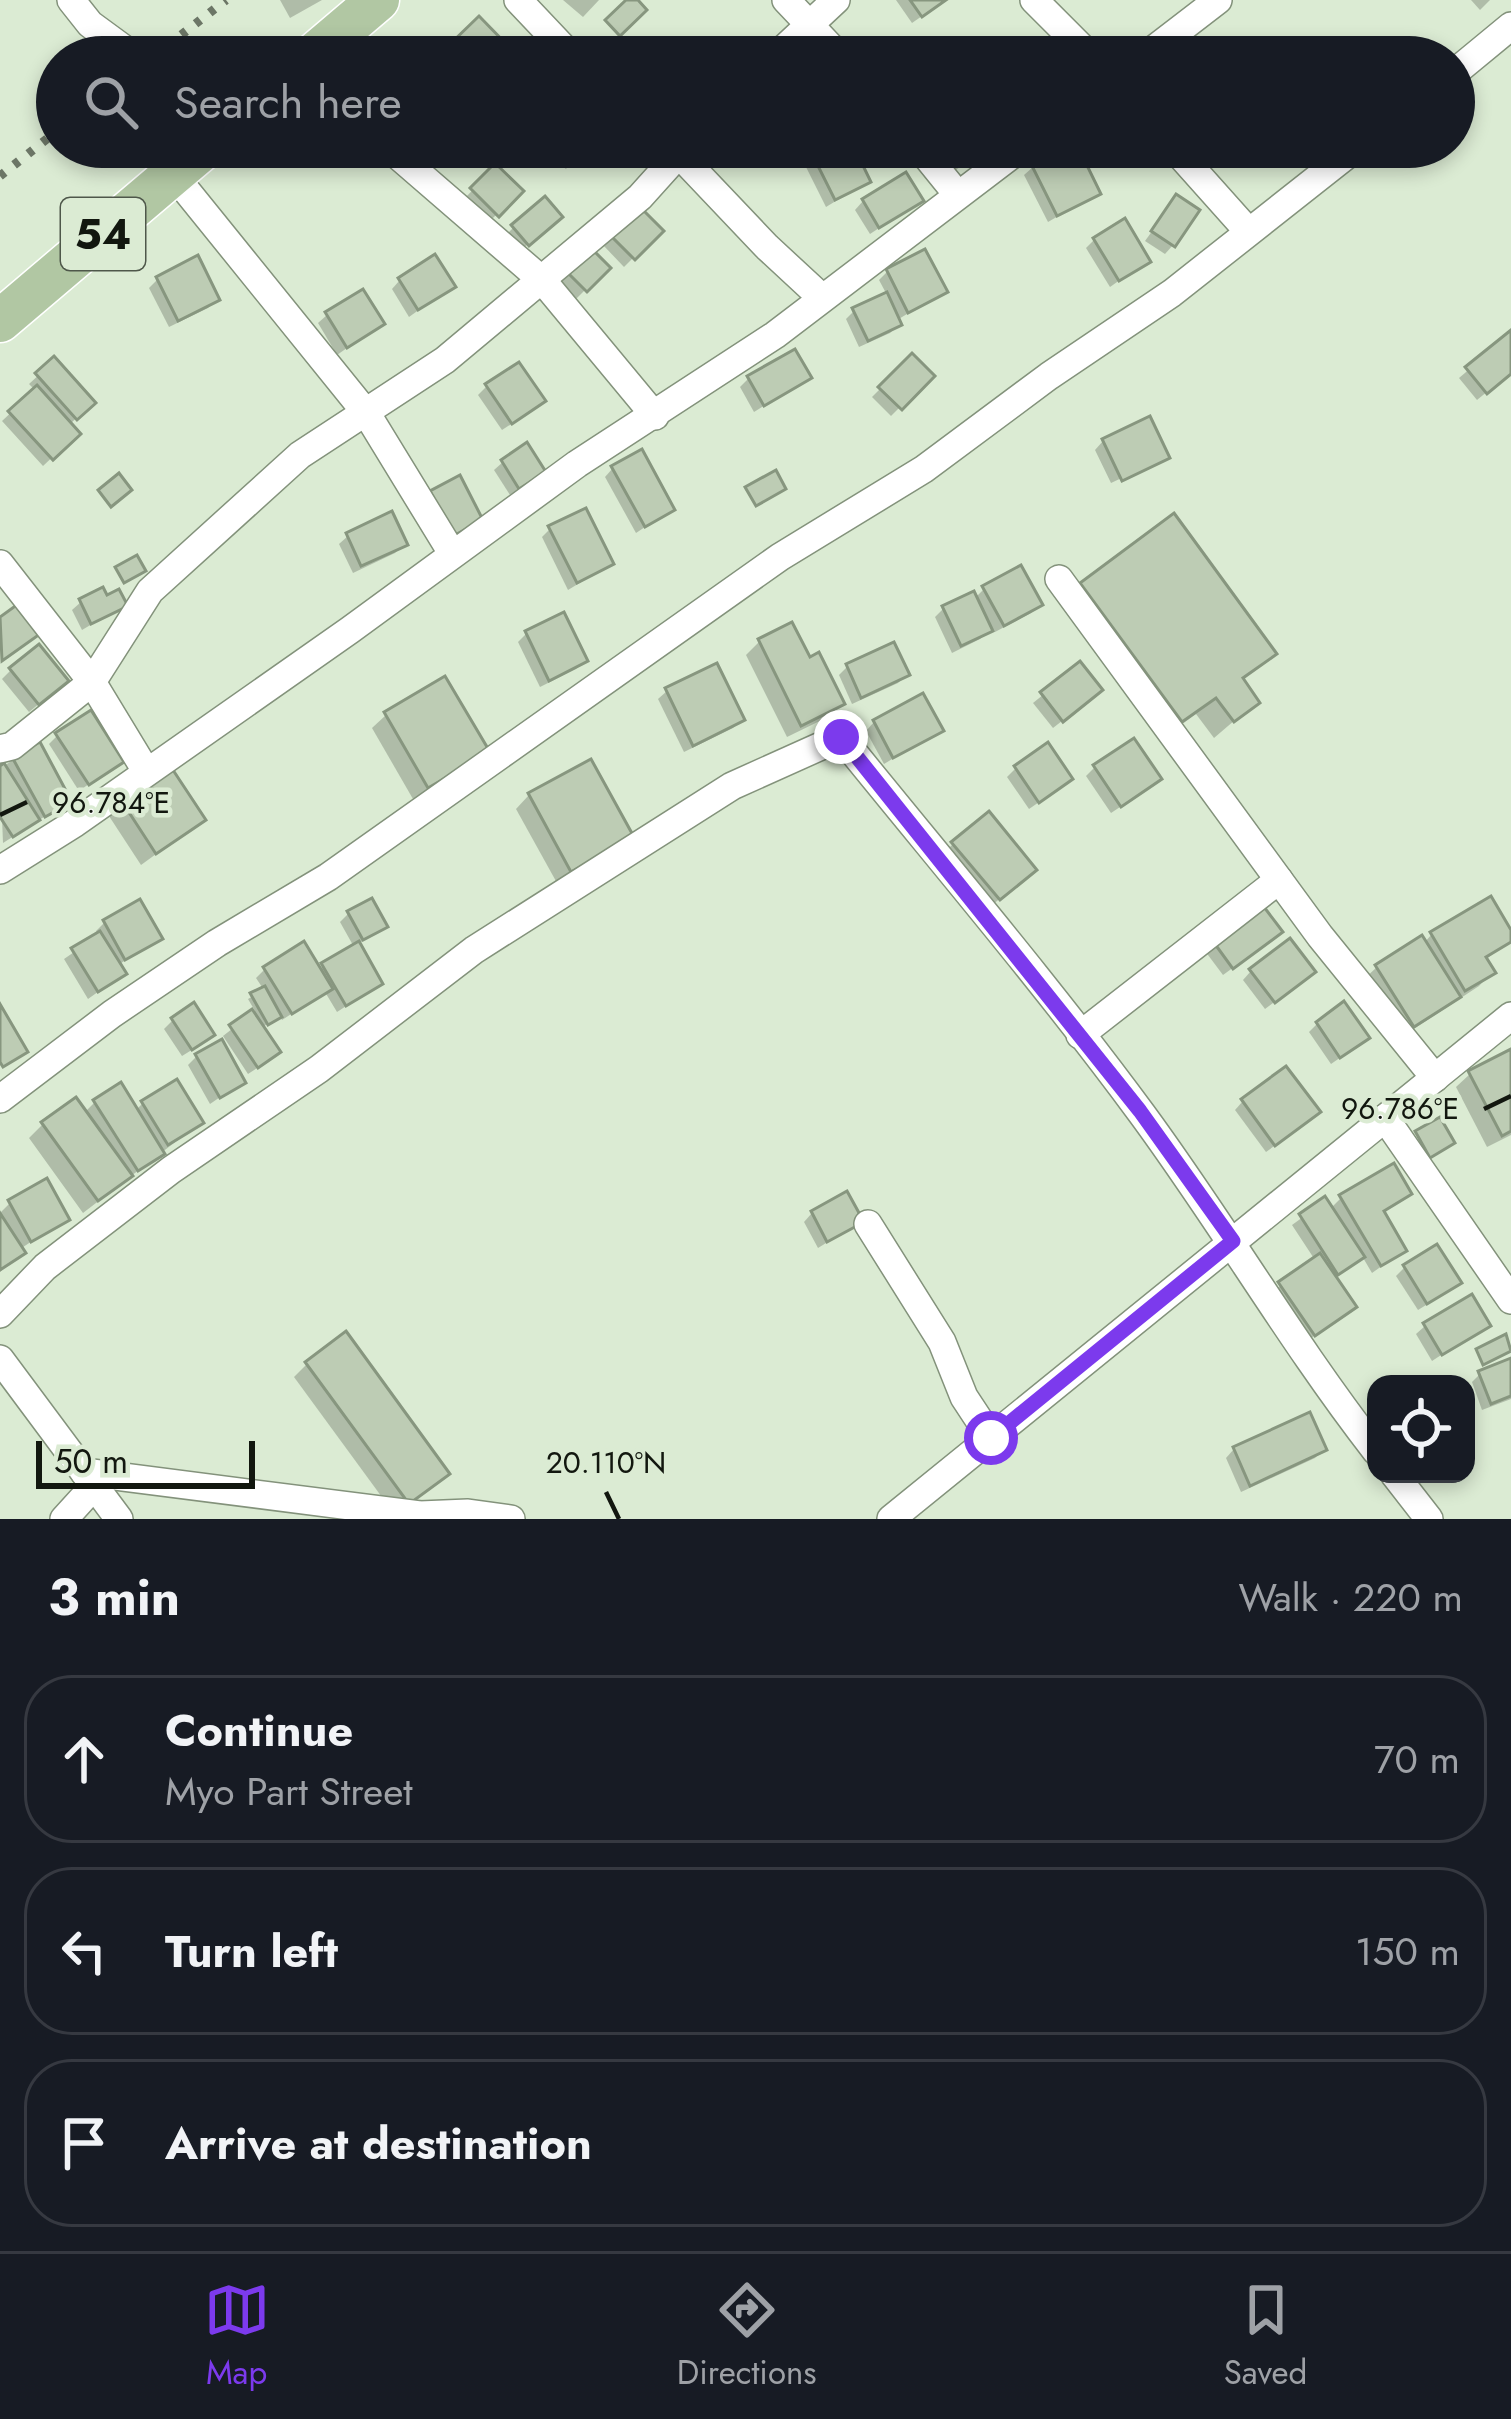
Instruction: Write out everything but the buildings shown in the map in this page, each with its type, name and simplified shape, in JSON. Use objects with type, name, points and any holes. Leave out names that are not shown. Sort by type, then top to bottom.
[{"type":"main road","points":[[336,36],[378,0]]},
{"type":"main road","name":"54","points":[[0,321],[179,168]]},
{"type":"street","points":[[71,0],[106,36]]},
{"type":"street","points":[[518,0],[552,36]]},
{"type":"street","points":[[786,0],[820,36]]},
{"type":"street","points":[[795,36],[836,0]]},
{"type":"street","points":[[1034,0],[1070,36]]},
{"type":"street","points":[[1171,36],[1218,0]]},
{"type":"street","points":[[1475,56],[1511,26]]},
{"type":"street","points":[[412,168],[543,280],[655,416]]},
{"type":"street","points":[[0,749],[12,746],[92,682],[150,592],[300,455],[445,360],[640,197],[664,168]]},
{"type":"street","points":[[696,168],[767,247],[821,296]]},
{"type":"street","points":[[936,168],[957,194]]},
{"type":"street","points":[[0,870],[333,642],[578,464],[775,335],[993,168]]},
{"type":"street","points":[[1192,168],[1248,231]]},
{"type":"street","points":[[0,1099],[112,1014],[328,877],[780,557],[924,469],[1172,293],[1330,168]]},
{"type":"street","points":[[172,174],[368,414],[452,553]]},
{"type":"street","points":[[0,564],[92,682],[146,771]]},
{"type":"street","points":[[1059,579],[1280,880],[1435,1078]]},
{"type":"street","points":[[0,1314],[45,1267],[171,1170],[320,1070],[474,950],[732,786],[841,737],[1080,1035],[1233,1241],[1332,1394],[1367,1439]]},
{"type":"street","points":[[1080,1035],[1280,880]]},
{"type":"street","points":[[891,1519],[1511,1016]]},
{"type":"street","points":[[1385,1118],[1511,1300]]},
{"type":"street","points":[[868,1224],[942,1342],[964,1397],[991,1438]]},
{"type":"street","points":[[0,1359],[119,1519]]},
{"type":"street","points":[[64,1519],[89,1479]]},
{"type":"street","points":[[89,1479],[420,1515],[468,1513],[511,1519]]},
{"type":"street","points":[[1401,1483],[1429,1519]]},
{"type":"railway","points":[[180,36],[226,0]]},
{"type":"railway","points":[[0,176],[36,148]]},
{"type":"route","points":[[841,737],[1140,1111],[1233,1241],[991,1438]]}]
